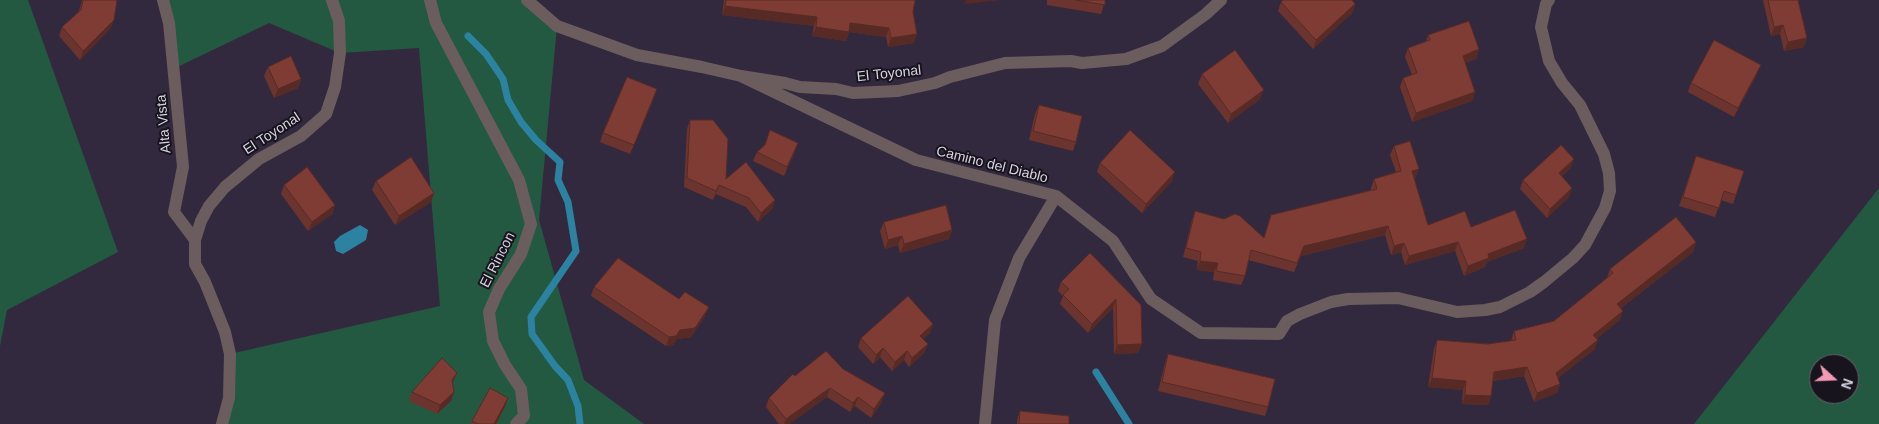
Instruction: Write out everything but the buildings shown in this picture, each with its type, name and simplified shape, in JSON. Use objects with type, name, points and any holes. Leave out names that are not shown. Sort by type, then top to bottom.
[{"type":"street","name":"Alta Vista","points":[[163,0],[169,23],[183,167],[174,212],[195,240]]},
{"type":"street","name":"El Toyonal","points":[[222,424],[229,398],[230,354],[225,332],[205,282],[195,264],[195,240],[201,221],[209,206],[225,187],[259,159],[301,136],[326,114],[335,87],[340,54],[339,21],[332,0]]},
{"type":"street","name":"El Rincon","points":[[430,0],[436,23],[519,180],[531,224],[520,254],[499,290],[489,312],[492,341],[505,365],[521,388],[524,416],[516,424]]},
{"type":"street","name":"El Toyonal","points":[[526,0],[557,26],[637,55],[800,87],[836,89],[853,93],[898,91],[935,83],[950,77],[1005,63],[1071,60],[1082,63],[1126,60],[1162,46],[1206,14],[1221,0]]},
{"type":"street","name":"Camino del Diablo","points":[[741,76],[916,160],[1056,196],[1113,241],[1151,299],[1201,333],[1278,334],[1287,321],[1300,314],[1331,302],[1348,299],[1398,298],[1457,312],[1500,307],[1530,292],[1573,258],[1585,245],[1605,208],[1610,191],[1609,173],[1604,154],[1580,105],[1562,83],[1549,61],[1541,27],[1548,0]]},
{"type":"street","points":[[985,424],[995,320],[1020,258],[1056,196]]},
{"type":"green space","points":[[0,0],[28,0],[118,252],[7,310],[0,346]]},
{"type":"green space","points":[[163,0],[527,0],[557,26],[539,220],[584,380],[644,424],[222,424],[230,354],[440,306],[419,48],[340,53],[269,23],[173,69]]},
{"type":"green space","points":[[1879,188],[1879,424],[1694,424]]},
{"type":"water","points":[[360,225],[368,230],[366,240],[343,254],[336,251],[334,242],[340,236]]},
{"type":"waterway","points":[[468,36],[486,54],[503,79],[508,100],[521,122],[536,140],[560,162],[558,180],[568,202],[576,251],[531,317],[532,334],[555,366],[568,380],[578,406],[580,424]]},
{"type":"waterway","points":[[1096,372],[1129,424]]}]
